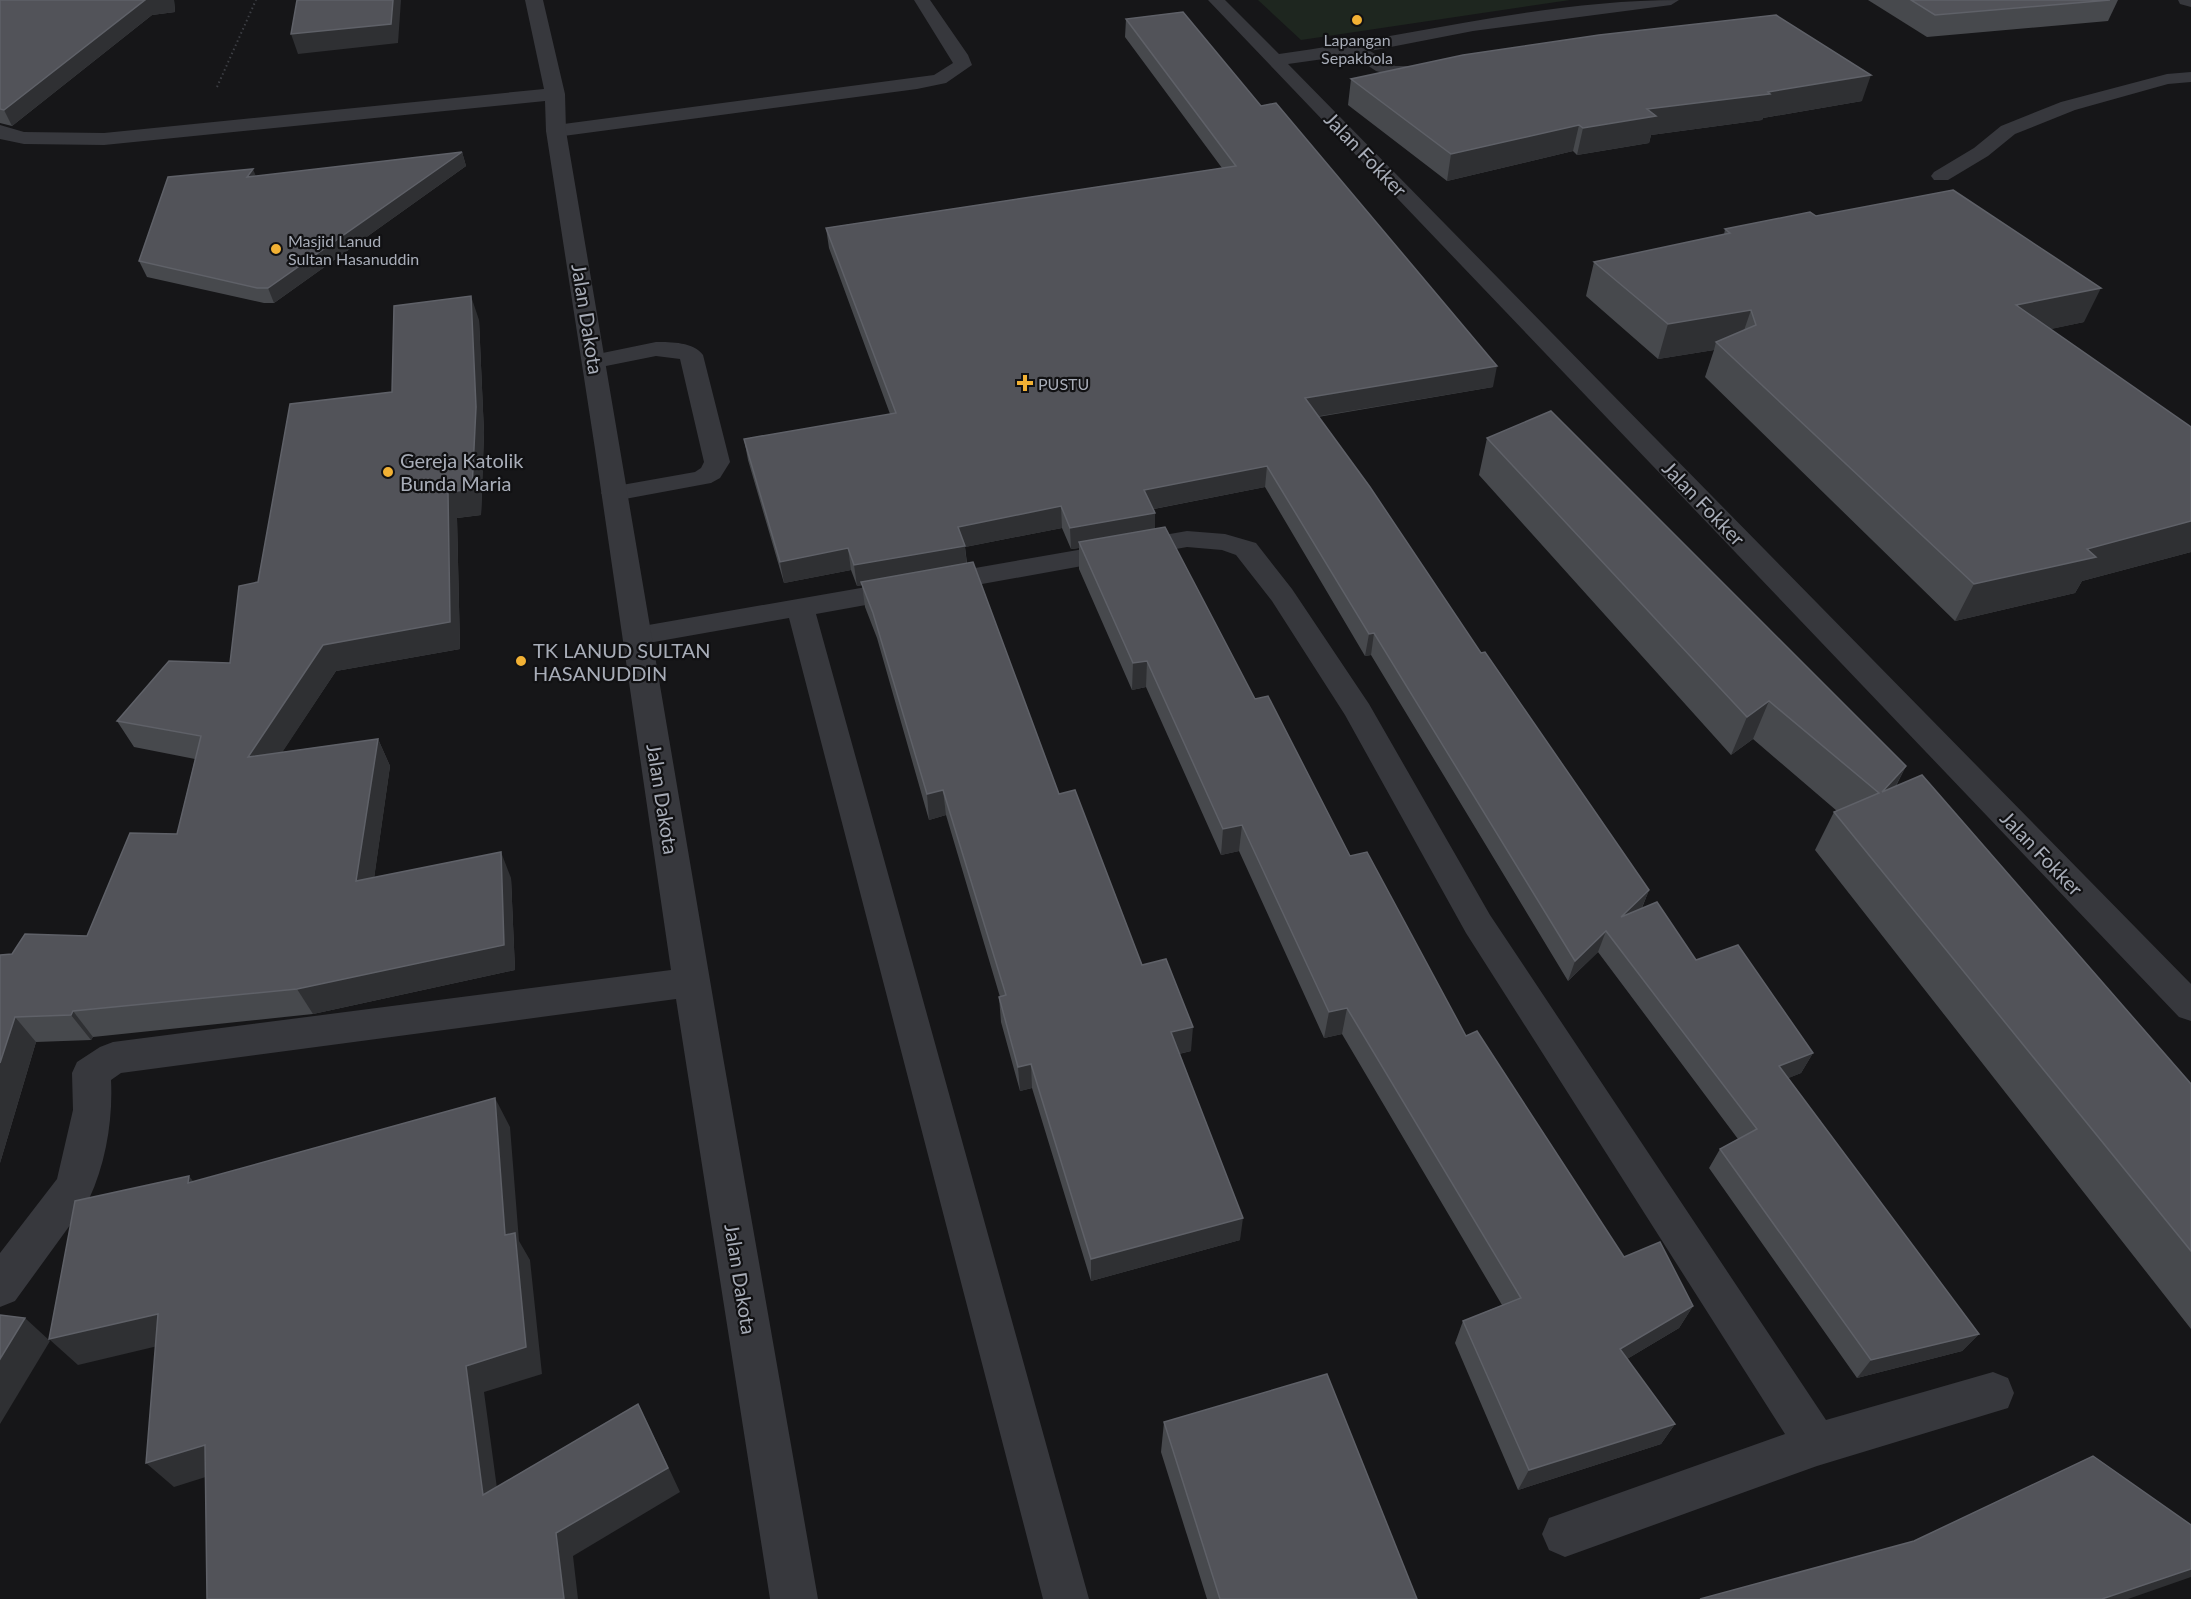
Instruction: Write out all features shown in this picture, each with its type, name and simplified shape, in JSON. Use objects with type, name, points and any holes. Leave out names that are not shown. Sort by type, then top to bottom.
[{"type":"street","name":"Jalan Dakota","points":[[534,0],[555,94],[556,131],[596,361],[614,493],[692,982],[794,1599]]},
{"type":"street","points":[[0,131],[13,137],[69,140],[200,130],[555,94]]},
{"type":"street","points":[[0,1287],[75,1186],[93,1110],[91,1073],[113,1058],[692,982]]},
{"type":"lane","points":[[556,131],[917,84],[940,79],[963,64],[959,54],[922,0]]},
{"type":"lane","name":"Jalan Fokker","points":[[1216,0],[2191,1007]]},
{"type":"lane","points":[[1276,60],[1356,49],[1473,26],[1671,0]]},
{"type":"lane","points":[[2186,0],[2191,2]]},
{"type":"lane","points":[[1580,13],[1606,27]]},
{"type":"lane","points":[[1356,49],[1382,68],[1398,73],[1453,67]]},
{"type":"lane","points":[[1941,176],[1982,152],[2008,130],[2068,106],[2168,79],[2191,76]]},
{"type":"lane","points":[[596,361],[664,349],[675,349],[690,355],[717,462],[711,473],[702,478],[614,493]]},
{"type":"lane","points":[[637,636],[1187,539],[1225,542],[1246,549],[1282,595],[1358,711],[1478,924],[1817,1444]]},
{"type":"lane","points":[[800,607],[1066,1599]]},
{"type":"lane","points":[[1564,1534],[1817,1444],[1993,1394]]},
{"type":"path","points":[[200,130],[239,34],[256,0]]},
{"type":"shaded area","name":"Lapangan Sepakbola","points":[[1258,0],[1570,0],[1301,40]]},
{"type":"building","points":[[0,0],[145,0],[4,110],[0,109]]},
{"type":"building","points":[[297,0],[393,0],[391,24],[291,34]]},
{"type":"building","points":[[1911,0],[2110,0],[1935,15]]},
{"type":"building","points":[[1183,12],[1261,106],[1276,103],[1497,366],[1305,398],[1370,487],[1481,653],[1485,652],[1649,890],[1621,917],[1657,902],[1696,960],[1738,945],[1813,1053],[1779,1066],[1979,1334],[1871,1360],[1720,1149],[1757,1129],[1606,931],[1575,961],[1374,633],[1369,634],[1267,466],[1144,490],[1155,513],[1070,528],[1061,506],[958,527],[965,546],[854,565],[848,548],[780,562],[744,439],[896,413],[826,228],[1236,166],[1126,19]]},
{"type":"building","points":[[1776,15],[1871,75],[1768,92],[1770,94],[1647,109],[1656,116],[1583,128],[1579,125],[1451,154],[1351,79],[1463,55],[1599,35]]},
{"type":"building","points":[[462,152],[268,288],[257,288],[139,261],[168,177],[253,169],[247,177]]},
{"type":"building","points":[[1953,190],[2101,288],[2016,305],[2191,427],[2191,521],[2087,549],[2096,557],[1974,584],[1716,342],[1756,325],[1751,310],[1668,324],[1594,262],[1730,233],[1725,229],[1810,212],[1816,216]]},
{"type":"building","points":[[471,296],[476,407],[472,489],[448,492],[450,622],[323,645],[248,757],[378,739],[356,881],[501,852],[504,945],[297,989],[73,1011],[71,1015],[15,1017],[0,1063],[0,955],[12,954],[25,934],[87,936],[130,833],[177,834],[201,736],[117,721],[169,661],[230,663],[239,586],[258,582],[290,404],[392,392],[394,306]]},
{"type":"building","points":[[1551,411],[1906,766],[1882,792],[1922,775],[2191,1084],[2191,1251],[1834,812],[1879,793],[1769,701],[1747,717],[1487,438]]},
{"type":"building","points":[[1165,527],[1255,699],[1268,696],[1350,856],[1367,852],[1466,1036],[1477,1031],[1624,1257],[1660,1242],[1693,1306],[1620,1349],[1675,1424],[1529,1470],[1463,1321],[1521,1298],[1347,1008],[1329,1012],[1242,825],[1223,829],[1147,661],[1133,663],[1079,542]]},
{"type":"building","points":[[973,562],[1059,794],[1075,790],[1142,965],[1166,959],[1193,1027],[1171,1032],[1243,1218],[1091,1259],[1031,1064],[1018,1067],[999,997],[1006,995],[943,790],[927,794],[873,613],[861,582]]},
{"type":"building","points":[[495,1098],[505,1235],[515,1233],[526,1347],[466,1366],[483,1495],[638,1404],[668,1468],[556,1533],[564,1599],[207,1599],[205,1445],[146,1463],[158,1314],[49,1339],[75,1201],[189,1176],[188,1183]]},
{"type":"building","points":[[0,1315],[25,1318],[0,1359]]},
{"type":"building","points":[[1327,1374],[1417,1599],[1220,1599],[1164,1422]]},
{"type":"building","points":[[2093,1456],[2191,1525],[2191,1569],[2102,1599],[1700,1599],[1914,1541]]},
{"type":"place","name":"Lapangan Sepakbola","points":[[1357,20]]},
{"type":"place","name":"Masjid Lanud Sultan Hasanuddin","points":[[276,249]]},
{"type":"place","name":"PUSTU","points":[[1025,383]]},
{"type":"place","name":"Gereja Katolik Bunda Maria","points":[[388,472]]},
{"type":"place","name":"TK LANUD SULTAN HASANUDDIN","points":[[521,661]]}]
